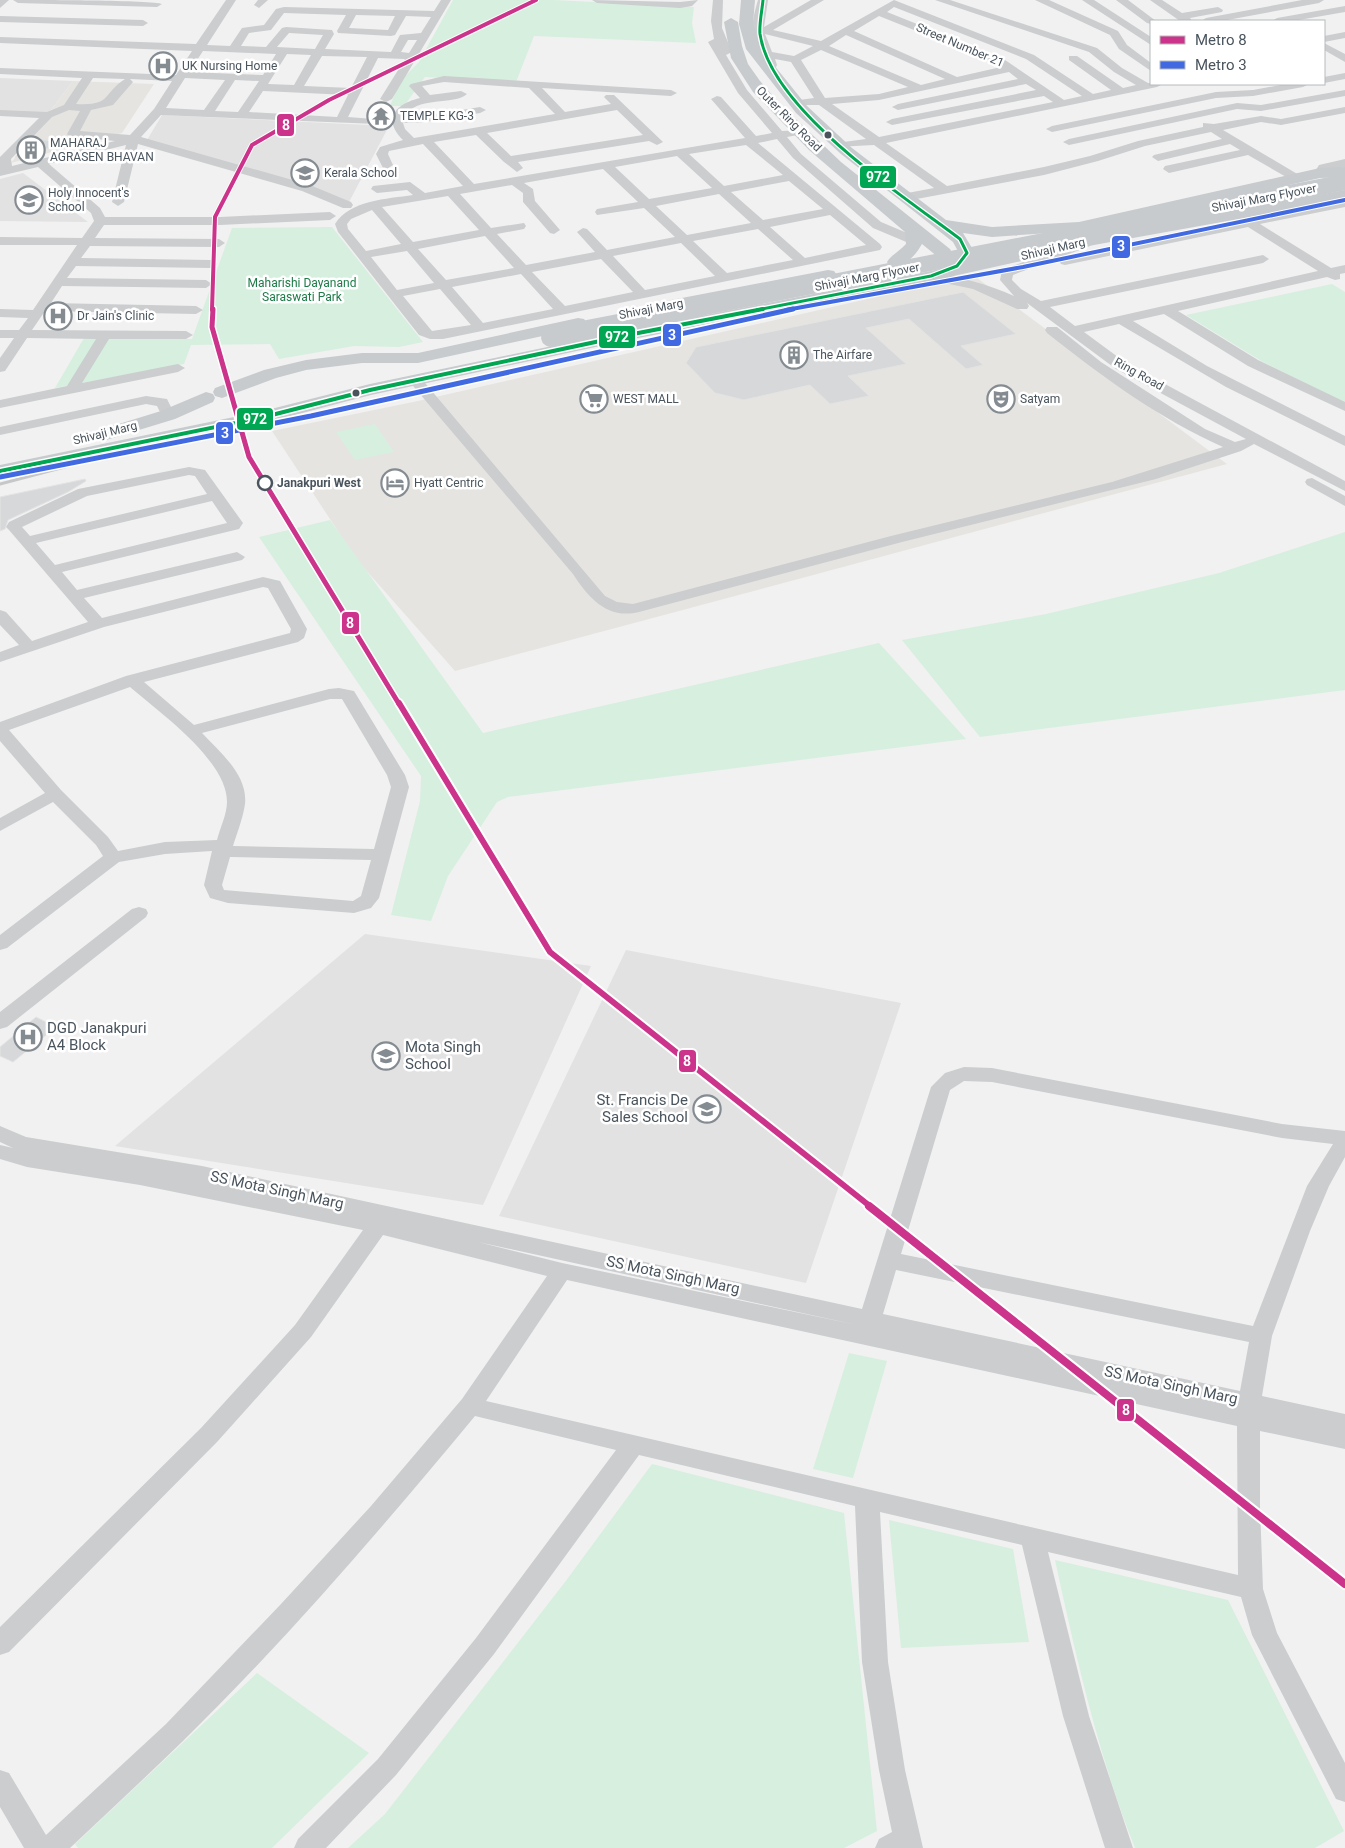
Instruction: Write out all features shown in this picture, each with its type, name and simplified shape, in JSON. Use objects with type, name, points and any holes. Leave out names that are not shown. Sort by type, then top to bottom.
[{"type":"main road","name":"Outer Ring Road","points":[[734,0],[730,13],[733,42],[743,67],[754,84],[798,132],[912,234],[944,253]]},
{"type":"main road","name":"Outer Ring Road","points":[[748,0],[745,14],[749,39],[765,67],[777,78],[796,103],[811,120],[840,145],[943,224],[960,239],[966,249]]},
{"type":"main road","name":"Shivaji Marg","points":[[0,457],[116,432],[168,415],[270,374],[324,362],[381,357],[418,358],[549,328],[1076,228],[1295,178],[1320,173],[1345,172]]},
{"type":"main road","name":"Shivaji Marg Flyover","points":[[504,339],[550,337],[1345,182]]},
{"type":"main road","name":"Shivaji Marg","points":[[0,472],[260,418],[415,380],[633,334],[931,276],[1094,240],[1345,195]]},
{"type":"main road","points":[[943,224],[992,232],[1076,228],[1099,231],[1101,235],[1094,240]]},
{"type":"main road","points":[[895,262],[911,251],[912,234]]},
{"type":"main road","points":[[931,276],[954,267],[965,260],[966,249]]},
{"type":"main road","points":[[856,270],[873,270],[882,273],[886,281],[875,287]]},
{"type":"main road","points":[[415,380],[316,396],[303,394],[294,388],[296,380],[306,374],[418,358]]},
{"type":"street","points":[[0,5],[4,0]]},
{"type":"street","points":[[18,0],[159,2]]},
{"type":"street","points":[[118,202],[133,139],[158,111],[231,0]]},
{"type":"street","points":[[332,10],[338,0]]},
{"type":"street","points":[[381,12],[387,0]]},
{"type":"street","points":[[386,99],[414,56],[446,0]]},
{"type":"street","points":[[597,0],[680,5],[688,4],[693,0]]},
{"type":"street","name":"Outer Ring Road","points":[[718,0],[715,24],[720,42],[729,55],[743,67]]},
{"type":"street","name":"Outer Ring Road","points":[[762,0],[758,12],[761,32],[777,78]]},
{"type":"street","points":[[761,32],[819,0]]},
{"type":"street","points":[[940,0],[1093,50],[1118,70],[1150,84]]},
{"type":"street","points":[[1040,0],[1114,33],[1123,47],[1150,67]]},
{"type":"street","points":[[1087,0],[1150,41]]},
{"type":"street","points":[[1121,0],[1150,20]]},
{"type":"street","points":[[1155,0],[1183,19],[1261,4],[1318,0]]},
{"type":"street","points":[[768,54],[795,59],[822,46],[897,1],[1030,57],[1091,97]]},
{"type":"street","points":[[125,45],[159,2]]},
{"type":"street","points":[[233,50],[246,30],[267,28],[280,11],[301,4],[318,9],[438,14]]},
{"type":"street","points":[[1261,4],[1282,20]]},
{"type":"street","points":[[1209,20],[1261,4]]},
{"type":"street","points":[[305,30],[318,9]]},
{"type":"street","points":[[1288,20],[1345,9]]},
{"type":"street","points":[[352,11],[342,31],[391,33],[403,12]]},
{"type":"street","name":"Street Number 21","points":[[878,12],[984,54],[1012,68],[1062,103]]},
{"type":"street","points":[[0,18],[142,23]]},
{"type":"street","points":[[867,19],[960,57]]},
{"type":"street","points":[[1331,23],[1345,20]]},
{"type":"street","points":[[268,51],[283,31],[326,31],[330,34],[297,89]]},
{"type":"street","points":[[845,31],[958,80],[1016,113]]},
{"type":"street","points":[[761,32],[822,46],[919,88]]},
{"type":"street","points":[[356,54],[369,33]]},
{"type":"street","points":[[1325,39],[1345,34]]},
{"type":"street","points":[[394,56],[404,37],[425,36]]},
{"type":"street","points":[[0,40],[414,56]]},
{"type":"street","points":[[713,42],[742,91],[796,156],[877,225],[912,234]]},
{"type":"street","points":[[1326,49],[1345,46]]},
{"type":"street","points":[[1326,49],[1345,59]]},
{"type":"street","points":[[242,115],[263,83],[269,66],[283,52]]},
{"type":"street","points":[[341,120],[374,55]]},
{"type":"street","points":[[1073,58],[1120,91]]},
{"type":"street","points":[[795,59],[822,102],[945,190]]},
{"type":"street","points":[[189,62],[206,63]]},
{"type":"street","points":[[975,64],[991,73]]},
{"type":"street","points":[[796,103],[878,97],[1012,68]]},
{"type":"street","points":[[0,71],[232,77],[297,89],[355,92]]},
{"type":"street","points":[[68,107],[90,74]]},
{"type":"street","points":[[1325,80],[1345,76]]},
{"type":"street","points":[[207,114],[232,77]]},
{"type":"street","points":[[444,79],[499,127]]},
{"type":"street","points":[[423,100],[415,86],[444,79],[671,93]]},
{"type":"street","points":[[898,107],[1027,80]]},
{"type":"street","points":[[127,82],[109,103],[87,108],[68,107],[48,115],[5,158],[3,171],[104,148],[133,139]]},
{"type":"street","points":[[532,84],[563,116]]},
{"type":"street","points":[[840,145],[877,141],[1152,85]]},
{"type":"street","points":[[1052,130],[1216,95],[1253,93],[1297,85]]},
{"type":"street","points":[[602,89],[652,137],[721,190],[804,262]]},
{"type":"street","points":[[306,118],[321,90]]},
{"type":"street","points":[[892,122],[1045,92]]},
{"type":"street","points":[[1068,142],[1237,106],[1261,108],[1345,93]]},
{"type":"street","points":[[411,142],[398,128],[397,120],[401,112],[411,104],[423,100],[461,94]]},
{"type":"street","points":[[716,99],[751,141],[791,177],[876,247],[479,328],[444,334],[430,334],[424,332],[342,229],[341,224],[346,216],[374,206],[522,181],[633,161],[675,154],[751,141],[780,136],[798,132]]},
{"type":"street","points":[[1246,99],[1261,108]]},
{"type":"street","points":[[423,100],[419,106],[430,118]]},
{"type":"street","points":[[1172,104],[1295,178]]},
{"type":"street","points":[[387,166],[382,157],[384,149],[411,142],[619,106]]},
{"type":"street","points":[[87,108],[73,134],[133,139],[306,188],[347,204]]},
{"type":"street","points":[[397,120],[430,118],[480,110]]},
{"type":"street","points":[[906,197],[1070,165],[1094,159],[1124,147],[1212,128],[1261,119],[1282,122],[1345,110]]},
{"type":"street","points":[[158,111],[372,122]]},
{"type":"street","points":[[0,113],[48,115]]},
{"type":"street","points":[[442,116],[459,134]]},
{"type":"street","points":[[478,130],[508,160],[529,192],[529,202],[554,230]]},
{"type":"street","points":[[508,160],[652,137]]},
{"type":"street","points":[[425,140],[472,189]]},
{"type":"street","points":[[1158,157],[1232,140]]},
{"type":"street","points":[[613,143],[633,161]]},
{"type":"street","points":[[1170,169],[1250,151]]},
{"type":"street","points":[[557,152],[577,171]]},
{"type":"street","points":[[40,162],[96,211],[100,224]]},
{"type":"street","points":[[1320,173],[1323,168],[1345,163]]},
{"type":"street","points":[[607,166],[725,278]]},
{"type":"street","points":[[601,212],[791,177]]},
{"type":"street","points":[[377,189],[405,185],[417,190],[423,198]]},
{"type":"street","points":[[452,193],[562,311]]},
{"type":"street","points":[[1008,273],[1345,203]]},
{"type":"street","points":[[374,206],[479,328]]},
{"type":"street","points":[[395,294],[833,211]]},
{"type":"street","points":[[100,224],[330,216]]},
{"type":"street","points":[[1250,223],[1328,273],[1345,281]]},
{"type":"street","points":[[0,368],[100,224]]},
{"type":"street","points":[[363,255],[520,226]]},
{"type":"street","points":[[583,232],[643,295]]},
{"type":"street","points":[[1008,273],[1094,240]]},
{"type":"street","points":[[0,241],[219,243]]},
{"type":"street","points":[[1039,306],[1263,259]]},
{"type":"street","points":[[74,262],[211,264]]},
{"type":"street","points":[[1074,330],[1345,269]]},
{"type":"street","points":[[1008,273],[1006,280],[1009,294]]},
{"type":"street","name":"Ring Road","points":[[931,276],[1009,294],[1039,306],[1121,366],[1345,487]]},
{"type":"street","points":[[59,282],[206,284]]},
{"type":"street","points":[[986,288],[1000,299],[1022,310],[1062,337],[1096,365],[1200,432],[1242,446]]},
{"type":"street","name":"Ring Road","points":[[1009,294],[1067,336],[1108,369],[1242,446],[1345,502]]},
{"type":"street","points":[[1166,309],[1253,362],[1345,407]]},
{"type":"street","points":[[0,313],[40,310],[196,310]]},
{"type":"street","points":[[1121,319],[1160,346],[1243,391],[1345,442]]},
{"type":"street","points":[[0,334],[186,335]]},
{"type":"street","points":[[72,388],[105,335]]},
{"type":"street","points":[[0,404],[178,368]]},
{"type":"street","points":[[415,380],[578,571],[601,602],[614,608],[633,609],[985,516],[1085,494],[1152,476],[1242,446]]},
{"type":"street","points":[[0,431],[146,400],[162,402],[168,415]]},
{"type":"street","points":[[52,570],[230,529],[235,523],[200,473],[196,471],[83,492],[14,526],[98,624]]},
{"type":"street","points":[[27,541],[216,496]]},
{"type":"street","points":[[73,596],[237,556]]},
{"type":"street","points":[[0,657],[98,624],[268,582],[274,584],[299,629],[298,635],[292,639],[132,680],[0,729],[55,794],[102,841],[113,857]]},
{"type":"street","points":[[0,615],[29,647]]},
{"type":"street","points":[[132,680],[191,731],[226,770],[234,787],[236,804],[212,885],[217,894],[228,897],[354,907],[364,904],[370,898],[400,787],[396,775],[348,695],[330,694],[191,731]]},
{"type":"street","points":[[0,826],[55,794]]},
{"type":"street","points":[[0,944],[113,857],[165,848],[222,848],[382,855]]},
{"type":"street","points":[[0,1022],[139,912]]},
{"type":"street","points":[[868,1327],[941,1087],[950,1077],[964,1073],[992,1075],[1282,1131],[1345,1138]]},
{"type":"street","name":"SS Mota Singh Marg","points":[[0,1133],[22,1144],[202,1174],[384,1220],[1249,1411],[1345,1440]]},
{"type":"street","points":[[1345,1146],[1337,1152],[1314,1195],[1261,1336],[1249,1411],[1248,1506],[1251,1589],[1265,1635],[1345,1790]]},
{"type":"street","name":"SS Mota Singh Marg","points":[[0,1152],[27,1160],[140,1177],[384,1220],[562,1271],[629,1275]]},
{"type":"street","points":[[0,1644],[228,1414],[303,1331],[384,1220]]},
{"type":"street","points":[[888,1260],[1261,1336]]},
{"type":"street","points":[[52,1848],[175,1732],[290,1612],[380,1513],[470,1406],[562,1271]]},
{"type":"street","points":[[470,1406],[1032,1536],[1251,1589]]},
{"type":"street","name":"SS Mota Singh Marg","points":[[1249,1411],[1345,1423]]},
{"type":"street","points":[[308,1848],[387,1767],[485,1646],[634,1444]]},
{"type":"street","points":[[867,1498],[875,1662],[892,1770],[901,1845]]},
{"type":"street","points":[[1032,1536],[1076,1716],[1119,1848]]},
{"type":"street","points":[[0,1782],[39,1848]]},
{"type":"shaded area","points":[[0,78],[73,81],[47,115],[0,114]]},
{"type":"shaded area","points":[[73,81],[154,84],[122,133],[11,163]]},
{"type":"shaded area","name":"Kerala School","points":[[162,115],[389,126],[349,202],[144,145]]},
{"type":"shaded area","name":"Holy Innocent's School","points":[[23,173],[88,222],[0,221],[0,179]]},
{"type":"shaded area","points":[[973,275],[1227,464],[455,671],[357,560],[272,431],[418,401]]},
{"type":"shaded area","name":"Mota Singh School","points":[[365,934],[591,966],[483,1205],[115,1146]]},
{"type":"shaded area","name":"St. Francis De Sales School","points":[[626,950],[901,1003],[806,1283],[499,1216]]},
{"type":"green space","points":[[453,0],[554,0],[694,7],[692,23],[696,43],[534,36],[516,82],[425,77],[404,106],[390,106],[400,81],[419,62]]},
{"type":"green space","name":"Maharishi Dayanand Saraswati Park","points":[[332,227],[423,342],[399,347],[354,346],[279,359],[270,344],[191,345],[184,364],[55,388],[84,338],[192,339],[232,228]]},
{"type":"green space","points":[[1332,284],[1345,292],[1345,403],[1263,362],[1186,315]]},
{"type":"green space","points":[[375,424],[394,452],[355,460],[336,432]]},
{"type":"green space","points":[[330,520],[483,733],[879,643],[966,739],[508,797],[497,802],[448,876],[431,921],[391,915],[420,801],[421,776],[259,537]]},
{"type":"green space","points":[[1345,532],[1345,690],[980,737],[902,640],[1046,614],[1219,573]]},
{"type":"green space","points":[[849,1353],[887,1361],[853,1478],[813,1469]]},
{"type":"green space","points":[[652,1464],[844,1513],[877,1831],[844,1848],[348,1848],[385,1814],[565,1582]]},
{"type":"green space","points":[[889,1520],[1013,1549],[1029,1642],[901,1648]]},
{"type":"green space","points":[[1055,1560],[1228,1600],[1344,1831],[1315,1848],[1135,1848],[1099,1742]]},
{"type":"green space","points":[[257,1673],[369,1753],[272,1848],[78,1848],[75,1844]]},
{"type":"building","name":"MAHARAJ AGRASEN BHAVAN","points":[[33,139],[66,142],[66,144],[15,157]]},
{"type":"building","name":"The Airfare","points":[[963,292],[1016,334],[961,346],[983,365],[966,369],[909,319],[866,328],[906,364],[848,376],[869,396],[830,404],[810,385],[744,400],[715,393],[686,363],[696,347]]},
{"type":"building","points":[[85,479],[86,481],[68,492],[8,520],[5,529],[0,531],[0,497]]},
{"type":"building","name":"DGD Janakpuri A4 Block","points":[[36,1017],[56,1027],[13,1062],[0,1056],[0,1047]]},
{"type":"railway","points":[[0,484],[110,455]]},
{"type":"metro line","name":"8","points":[[536,0],[329,100],[252,145],[215,217],[212,327],[249,457],[550,952],[1345,1584]]},
{"type":"metro line","name":"3","points":[[0,477],[311,416],[785,310],[1023,267],[1345,200]]},
{"type":"transit line","name":"972","points":[[0,471],[260,418],[370,390],[633,334],[931,276],[957,266],[967,253],[960,239],[864,166],[828,135],[796,103],[772,69],[760,34],[763,0]]},
{"type":"place","name":"UK Nursing Home","points":[[163,66]]},
{"type":"place","name":"TEMPLE KG-3","points":[[381,116]]},
{"type":"place","name":"MAHARAJ AGRASEN BHAVAN","points":[[31,150]]},
{"type":"place","name":"Kerala School","points":[[305,173]]},
{"type":"place","name":"Holy Innocent's School","points":[[29,200]]},
{"type":"place","name":"Dr Jain's Clinic","points":[[58,316]]},
{"type":"place","name":"The Airfare","points":[[794,355]]},
{"type":"place","name":"WEST MALL","points":[[594,399]]},
{"type":"place","name":"Satyam","points":[[1001,399]]},
{"type":"place","name":"Janakpuri West","points":[[265,483]]},
{"type":"place","name":"Hyatt Centric","points":[[395,483]]},
{"type":"place","name":"DGD Janakpuri A4 Block","points":[[28,1037]]},
{"type":"place","name":"Mota Singh School","points":[[386,1056]]},
{"type":"place","name":"St. Francis De Sales School","points":[[707,1109]]}]
